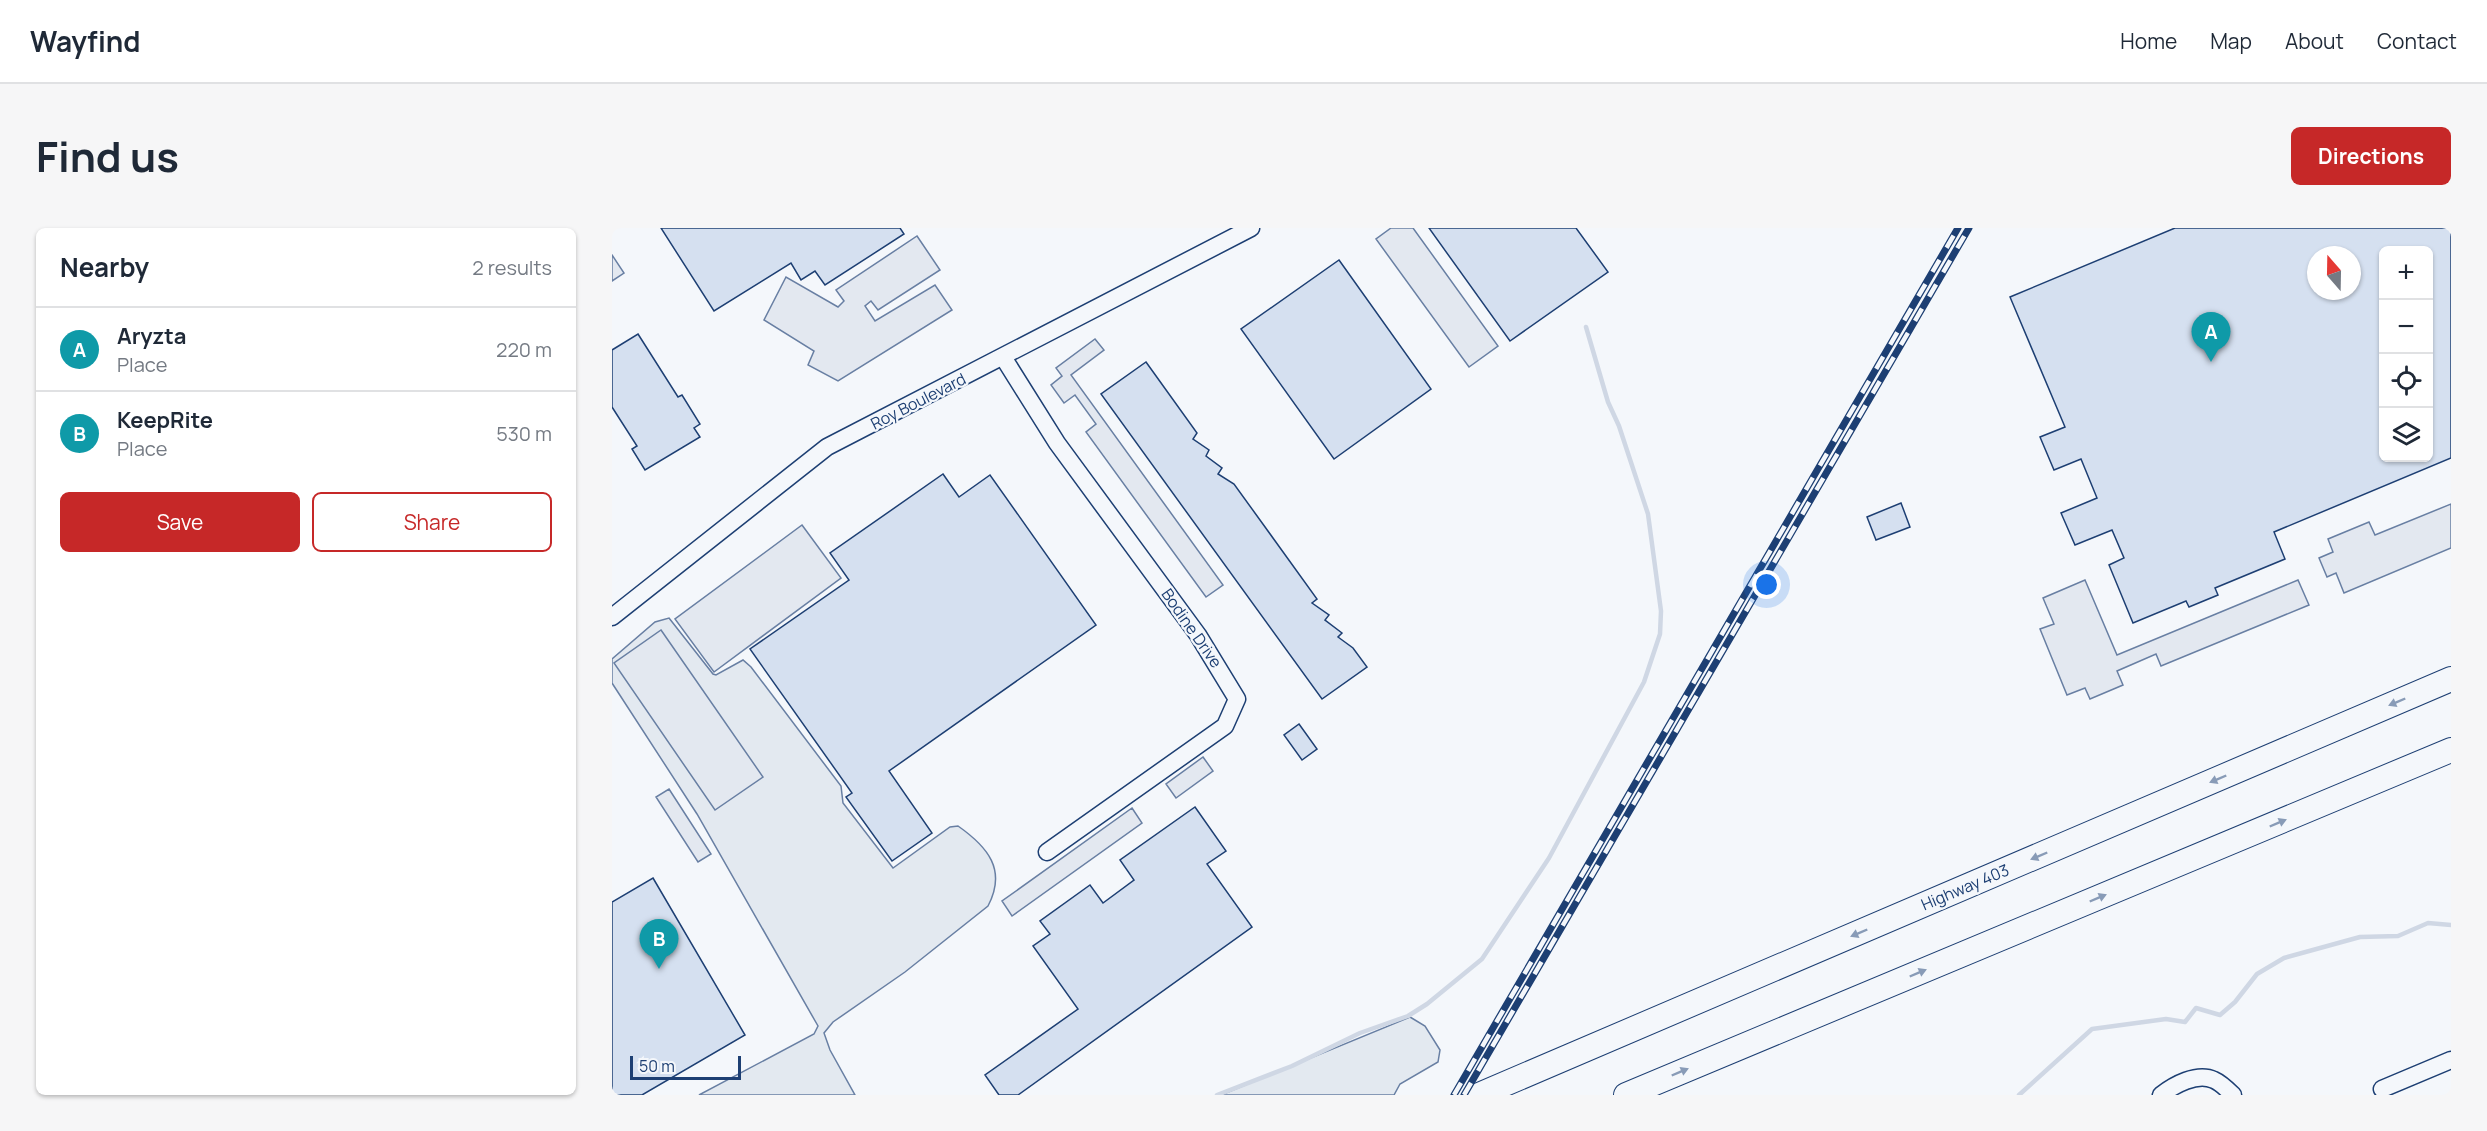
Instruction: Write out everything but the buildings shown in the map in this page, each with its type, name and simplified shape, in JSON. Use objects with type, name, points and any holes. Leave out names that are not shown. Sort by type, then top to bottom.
[{"type":"highway","name":"Highway 403","points":[[1479,1095],[2451,679]]},
{"type":"highway","points":[[1626,1095],[2451,750]]},
{"type":"street","name":"Roy Boulevard","points":[[612,617],[827,447],[1245,229]]},
{"type":"street","name":"Bodine Drive","points":[[1003,357],[1051,434],[1198,635],[1237,699],[1225,726],[1047,852]]},
{"type":"street","points":[[2382,1089],[2451,1060]]},
{"type":"street","points":[[2161,1095],[2173,1086],[2194,1078],[2213,1079],[2233,1095]]},
{"type":"shaded area","points":[[1391,228],[1413,228],[1498,346],[1469,367],[1376,239]]},
{"type":"shaded area","points":[[917,236],[940,270],[878,310],[871,301],[865,306],[875,321],[935,285],[952,310],[838,381],[808,365],[814,351],[764,320],[786,277],[838,307],[844,301],[836,290]]},
{"type":"shaded area","points":[[612,255],[624,273],[612,281]]},
{"type":"shaded area","points":[[1095,339],[1104,350],[1071,375],[1223,585],[1206,597],[1086,432],[1096,424],[1075,395],[1064,403],[1051,385],[1062,376],[1056,368]]},
{"type":"shaded area","points":[[2451,504],[2451,548],[2344,593],[2336,573],[2327,577],[2319,558],[2333,552],[2328,539],[2369,522],[2375,535]]},
{"type":"shaded area","points":[[802,525],[841,578],[714,672],[675,619]]},
{"type":"shaded area","points":[[2085,580],[2117,655],[2298,580],[2309,605],[2161,666],[2156,654],[2117,671],[2123,685],[2090,699],[2085,688],[2067,695],[2040,629],[2054,624],[2043,598]]},
{"type":"shaded area","points":[[669,618],[713,674],[716,675],[743,660],[751,667],[841,786],[843,803],[893,868],[950,827],[958,826],[986,851],[995,870],[996,881],[988,906],[905,972],[833,1022],[824,1033],[830,1050],[855,1095],[699,1095],[814,1034],[818,1026],[697,814],[612,683],[612,659],[655,622]]},
{"type":"shaded area","points":[[661,630],[763,777],[715,810],[614,663]]},
{"type":"shaded area","points":[[1203,757],[1213,771],[1176,798],[1166,784]]},
{"type":"shaded area","points":[[669,789],[711,854],[698,862],[656,797]]},
{"type":"shaded area","points":[[1132,808],[1142,823],[1012,916],[1002,901]]},
{"type":"shaded area","points":[[1410,1017],[1425,1026],[1440,1050],[1438,1062],[1400,1084],[1394,1095],[1221,1095]]},
{"type":"waterway","points":[[1217,1095],[1292,1066],[1360,1033],[1408,1016],[1427,1004],[1482,959],[1549,858],[1644,682],[1660,634],[1661,611],[1648,514],[1619,426],[1608,402],[1586,327]]},
{"type":"waterway","points":[[2019,1095],[2092,1029],[2166,1019],[2185,1022],[2196,1008],[2220,1015],[2235,1002],[2257,974],[2284,958],[2360,937],[2398,936],[2428,923],[2451,925]]},
{"type":"railway","points":[[1454,1095],[1958,228]]},
{"type":"railway","points":[[1464,1095],[1969,228]]},
{"type":"place","name":"Aryzta","points":[[2211,362]]},
{"type":"place","name":"KeepRite","points":[[659,969]]}]
